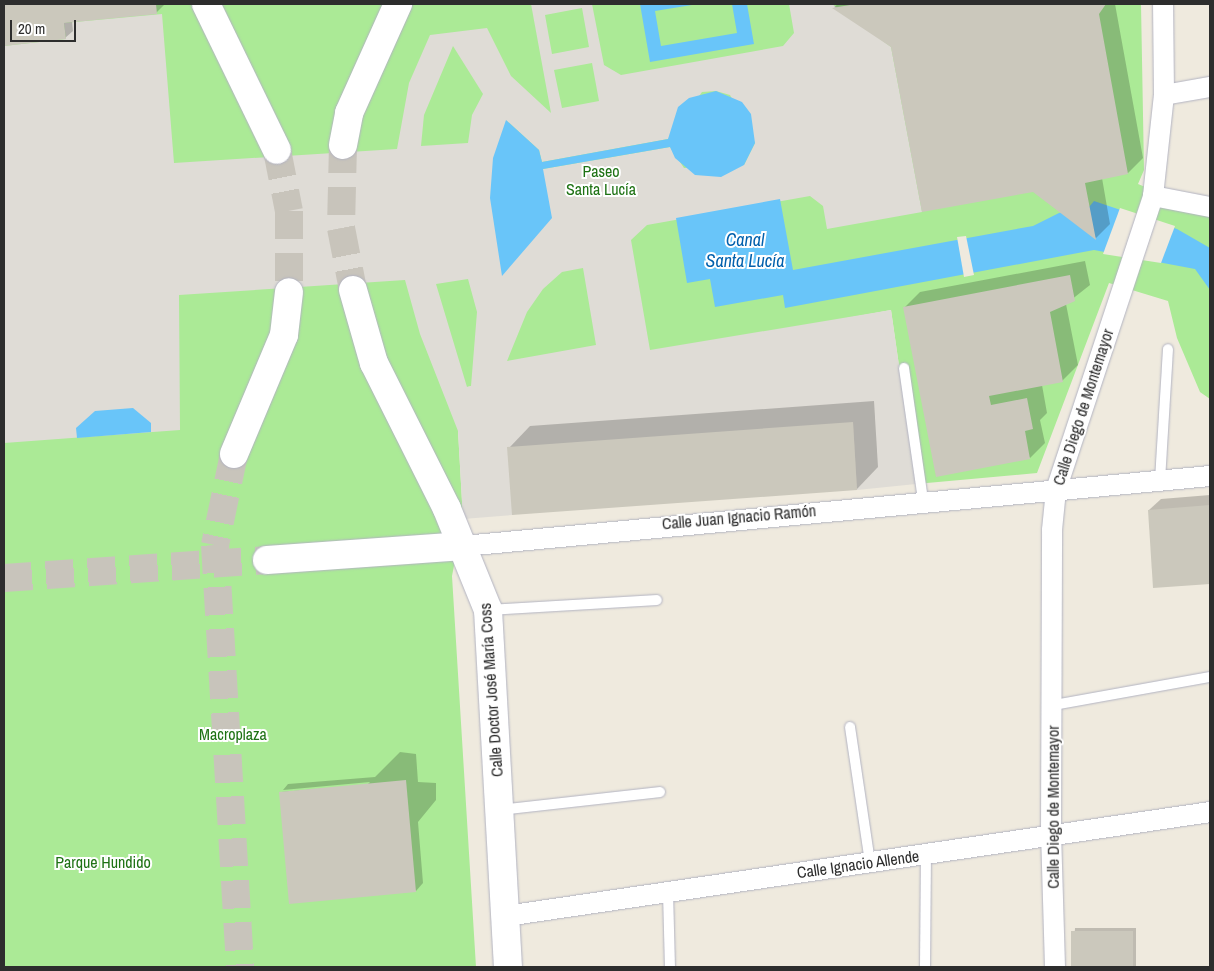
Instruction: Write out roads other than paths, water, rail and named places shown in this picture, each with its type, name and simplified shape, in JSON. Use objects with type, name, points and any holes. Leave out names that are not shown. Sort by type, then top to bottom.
[{"type":"street","points":[[206,4],[277,150]]},
{"type":"street","points":[[342,145],[349,113],[398,4]]},
{"type":"street","name":"Calle Diego de Montemayor","points":[[1056,967],[1051,836],[1054,705],[1052,530],[1056,490],[1151,203],[1164,95],[1163,4]]},
{"type":"street","points":[[1164,95],[1210,87]]},
{"type":"street","points":[[1151,203],[1210,207]]},
{"type":"street","name":"Calle Doctor José María Coss","points":[[353,290],[374,363],[464,546],[488,610],[508,967]]},
{"type":"street","points":[[234,454],[284,335],[289,292]]},
{"type":"street","name":"Calle Juan Ignacio Ramón","points":[[267,560],[464,546],[923,500],[1210,476]]},
{"type":"street","name":"Calle Ignacio Allende","points":[[506,916],[1210,812]]},
{"type":"lane","points":[[1160,480],[1168,349]]},
{"type":"lane","points":[[904,368],[923,500]]},
{"type":"lane","points":[[488,610],[657,600]]},
{"type":"lane","points":[[1054,705],[1210,677]]},
{"type":"lane","points":[[850,727],[870,862]]},
{"type":"lane","points":[[499,810],[660,792]]},
{"type":"lane","points":[[925,967],[926,854]]},
{"type":"lane","points":[[668,892],[670,967]]},
{"type":"water","points":[[640,4],[698,4],[655,11],[661,46],[737,33],[732,4],[747,4],[754,44],[650,62]]},
{"type":"water","points":[[716,91],[742,102],[751,114],[755,143],[744,165],[721,177],[695,175],[675,158],[670,147],[543,169],[552,218],[502,276],[490,198],[493,158],[506,120],[539,150],[542,162],[668,139],[678,107],[689,98]]},
{"type":"water","name":"Canal Santa Lucía","points":[[780,199],[793,270],[1033,226],[1059,213],[1089,207],[1094,201],[1177,229],[1210,248],[1210,290],[1195,269],[1094,250],[785,308],[783,295],[715,307],[710,279],[687,283],[676,218]]},
{"type":"water","points":[[133,408],[151,423],[151,432],[77,438],[76,428],[95,411]]},
{"type":"tunnel","points":[[343,145],[341,228],[353,290]]},
{"type":"tunnel","points":[[277,150],[289,211],[289,292]]},
{"type":"tunnel","points":[[234,454],[215,545],[240,967]]},
{"type":"tunnel","points":[[4,578],[267,560]]},
{"type":"park label","name":"Paseo Santa Lucía","points":[[601,180]]},
{"type":"park label","name":"Macroplaza","points":[[233,734]]},
{"type":"park label","name":"Parque Hundido","points":[[103,862]]}]
